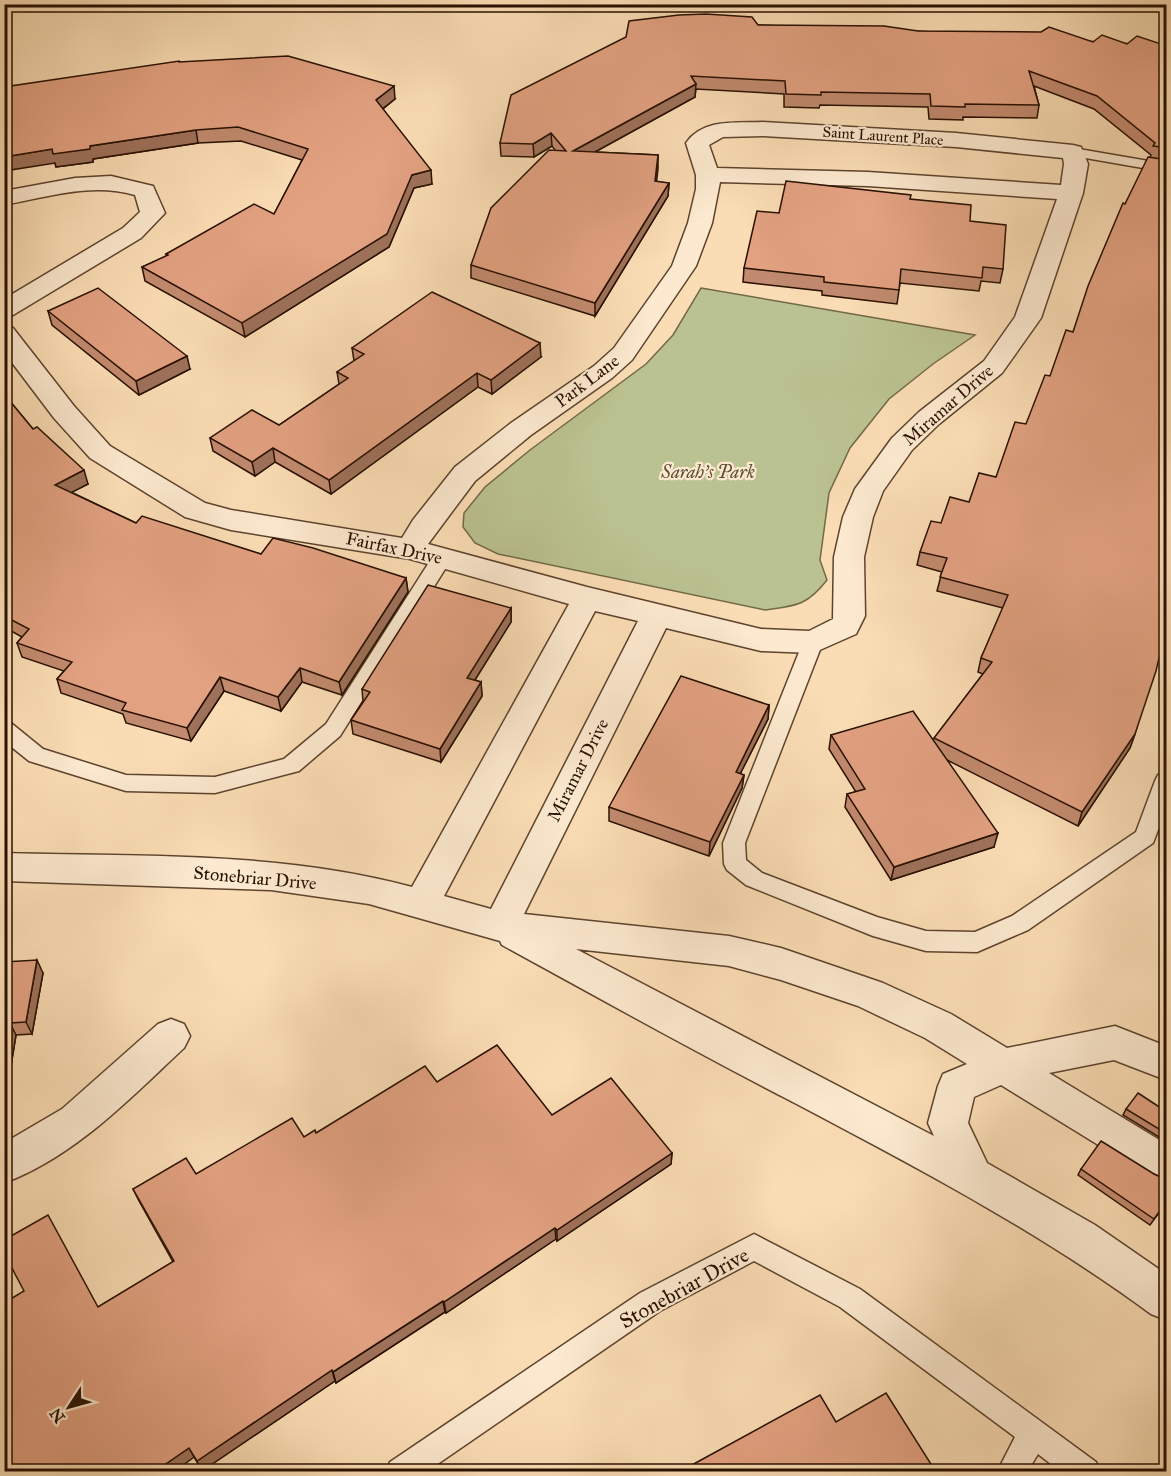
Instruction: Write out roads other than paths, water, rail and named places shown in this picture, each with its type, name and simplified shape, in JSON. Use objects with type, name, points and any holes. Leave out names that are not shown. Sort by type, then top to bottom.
[{"type":"street","name":"Saint Laurent Place","points":[[697,143],[718,130],[763,129],[956,140],[1072,152]]},
{"type":"street","name":"Park Lane","points":[[410,549],[423,527],[465,474],[521,429],[603,372],[623,354],[684,266],[700,223],[708,189],[708,175],[697,143]]},
{"type":"street","name":"Miramar Drive","points":[[845,626],[850,616],[849,558],[858,517],[870,489],[902,444],[922,424],[993,367],[1028,318],[1071,193],[1076,164],[1072,152]]},
{"type":"street","points":[[708,175],[868,178],[1071,193]]},
{"type":"street","points":[[4,198],[95,183],[112,183],[133,186],[145,191],[153,213],[132,233],[4,310]]},
{"type":"street","name":"Fairfax Drive","points":[[4,334],[64,412],[100,452],[124,469],[195,510],[231,520],[410,549],[587,598],[761,640],[813,642],[845,626]]},
{"type":"street","points":[[421,904],[587,598]]},
{"type":"street","name":"Miramar Drive","points":[[500,926],[657,615]]},
{"type":"street","name":"Stonebriar Drive","points":[[4,867],[271,876],[369,890],[500,926],[729,951],[782,964],[880,999],[938,1026],[1167,1165]]},
{"type":"street","name":"Stonebriar Drive","points":[[500,926],[728,1050],[972,1174],[1167,1299]]},
{"type":"street","points":[[4,1165],[76,1122],[171,1036]]},
{"type":"street","points":[[972,1174],[948,1123],[957,1086],[1002,1066],[1115,1043],[1167,1063]]},
{"type":"lane","points":[[1072,152],[1167,168]]},
{"type":"lane","points":[[4,729],[36,755],[126,783],[215,785],[291,765],[333,729],[442,558]]},
{"type":"lane","points":[[813,642],[734,843],[735,864],[754,879],[873,926],[926,941],[977,942],[1020,923],[1145,837],[1167,781]]},
{"type":"lane","name":"Stonebriar Drive","points":[[400,1472],[650,1302],[754,1247],[850,1298],[1086,1472]]},
{"type":"lane","points":[[1011,1472],[1034,1433]]},
{"type":"park label","name":"Sarah's Park","points":[[708,472]]}]
